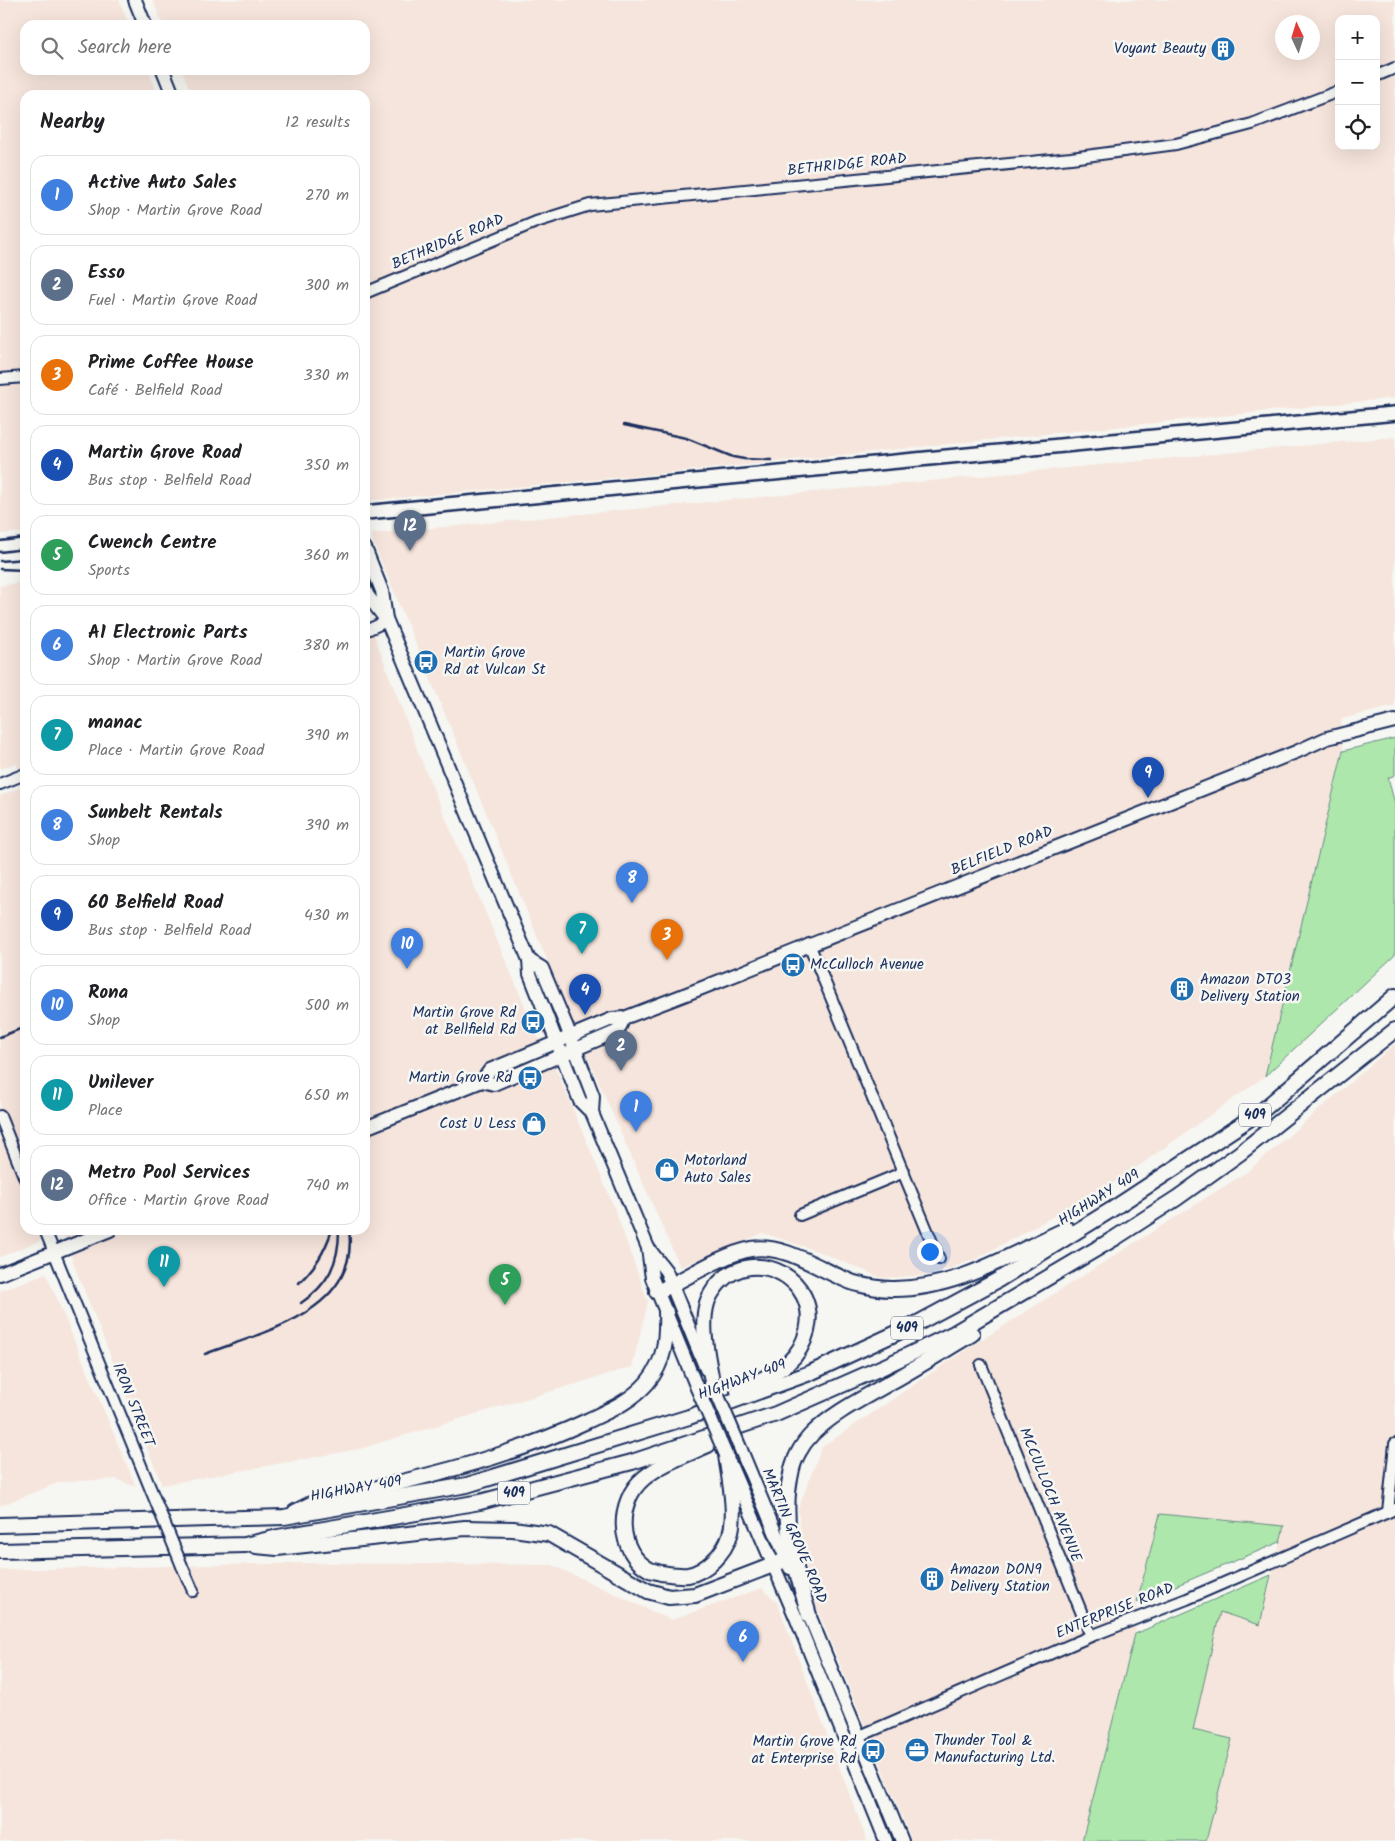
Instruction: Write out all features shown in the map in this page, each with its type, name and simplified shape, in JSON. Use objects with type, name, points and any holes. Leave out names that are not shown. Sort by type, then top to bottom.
[{"type":"highway","name":"HIGHWAY 409","points":[[0,1526],[284,1517],[467,1485],[690,1417],[810,1373],[916,1324],[998,1280],[1111,1210],[1263,1110],[1395,996]]},
{"type":"highway","name":"409","points":[[0,1551],[245,1545],[480,1502],[632,1462],[776,1414],[954,1333],[1115,1238],[1177,1198],[1240,1152],[1395,1030]]},
{"type":"highway","points":[[657,1292],[729,1256],[766,1248],[781,1251],[855,1283],[890,1289],[916,1288],[941,1283],[973,1272],[1111,1210]]},
{"type":"highway","points":[[809,1615],[792,1555],[788,1503],[791,1472],[800,1451],[811,1435],[827,1421],[858,1401],[1016,1307],[1115,1238]]},
{"type":"highway","points":[[690,1417],[771,1375],[789,1363],[803,1344],[808,1325],[808,1304],[803,1292],[790,1279],[774,1270],[757,1266],[739,1269],[725,1277],[715,1288],[705,1312],[705,1338],[712,1382]]},
{"type":"highway","points":[[284,1517],[312,1504],[461,1468],[563,1432],[628,1401],[648,1382],[662,1358],[666,1335],[666,1312]]},
{"type":"highway","points":[[726,1455],[732,1524],[727,1545],[710,1564],[688,1575],[668,1574],[650,1570],[628,1546],[623,1526],[624,1508],[631,1492],[643,1479],[661,1466],[776,1414]]},
{"type":"highway","points":[[245,1545],[277,1548],[465,1528],[513,1529],[549,1534],[648,1591],[669,1597],[695,1595],[780,1562]]},
{"type":"main road","points":[[135,0],[143,20]]},
{"type":"main road","points":[[165,75],[171,90]]},
{"type":"main road","name":"MARTIN GROVE ROAD","points":[[370,561],[382,591],[386,621]]},
{"type":"main road","name":"MARTIN GROVE ROAD","points":[[370,599],[386,621],[529,960],[530,974],[580,1101],[592,1113],[648,1248],[652,1278],[697,1388],[726,1455],[809,1615],[902,1841]]},
{"type":"main road","name":"BELFIELD ROAD","points":[[370,1126],[482,1081],[490,1070],[612,1019],[624,1018],[1296,752],[1327,738],[1395,721]]},
{"type":"main road","name":"MARTIN GROVE ROAD","points":[[529,960],[542,968],[576,1050],[593,1096],[592,1113]]},
{"type":"main road","name":"BELFIELD ROAD","points":[[482,1081],[494,1084],[618,1032],[624,1018]]},
{"type":"main road","points":[[0,1274],[98,1235]]},
{"type":"main road","name":"MARTIN GROVE ROAD","points":[[648,1248],[666,1271],[740,1450],[846,1742],[886,1841]]},
{"type":"street","points":[[1380,74],[1395,68]]},
{"type":"street","name":"BETHRIDGE ROAD","points":[[370,291],[536,222],[590,205],[1071,158],[1176,144],[1252,124],[1335,93]]},
{"type":"street","points":[[0,379],[20,377]]},
{"type":"street","points":[[370,629],[386,621]]},
{"type":"street","points":[[0,784],[20,776]]},
{"type":"street","points":[[809,944],[939,1259]]},
{"type":"street","points":[[0,1116],[20,1166]]},
{"type":"street","points":[[800,1216],[904,1172]]},
{"type":"street","name":"IRON STREET","points":[[47,1235],[193,1591]]},
{"type":"street","name":"MCCULLOCH AVENUE","points":[[981,1365],[1091,1636]]},
{"type":"street","points":[[1391,1510],[1395,1444]]},
{"type":"street","name":"ENTERPRISE ROAD","points":[[846,1742],[1091,1636],[1187,1599],[1391,1510]]},
{"type":"shaded area","points":[[0,0],[119,0],[127,20],[20,20],[20,75],[150,75],[156,90],[20,90],[20,532],[0,534]]},
{"type":"shaded area","points":[[153,0],[1395,0],[1395,398],[667,473],[370,501],[370,90],[190,90],[184,75],[370,75],[370,20],[161,20]]},
{"type":"shaded area","points":[[1395,437],[1395,706],[1341,719],[1343,751],[1265,1076],[1119,1180],[976,1259],[931,1275],[882,1278],[817,1251],[763,1233],[680,1267],[585,1051],[370,534]]},
{"type":"shaded area","points":[[20,583],[20,771],[16,763],[0,769],[0,586]]},
{"type":"shaded area","points":[[370,625],[424,767],[537,1035],[559,1076],[614,1207],[648,1302],[632,1367],[359,1449],[162,1485],[75,1267],[64,1235],[370,1235]]},
{"type":"shaded area","points":[[20,788],[20,1235],[53,1235],[0,1257],[0,796]]},
{"type":"shaded area","points":[[1395,1044],[1395,1841],[1206,1841],[1232,1739],[1193,1730],[1220,1612],[1260,1624],[1284,1526],[1161,1514],[1137,1602],[1135,1634],[1082,1841],[912,1841],[809,1588],[798,1509],[822,1447],[970,1347],[1247,1172]]},
{"type":"shaded area","points":[[46,1273],[136,1487],[116,1479],[60,1482],[0,1506],[0,1291]]},
{"type":"shaded area","points":[[312,1563],[552,1565],[671,1620],[762,1588],[777,1602],[867,1841],[0,1841],[0,1570]]},
{"type":"green space","points":[[1395,738],[1395,775],[1388,778],[1395,804],[1395,955],[1265,1076],[1343,751]]},
{"type":"green space","points":[[1160,1514],[1284,1526],[1280,1542],[1137,1602]]},
{"type":"green space","points":[[1271,1575],[1260,1625],[1220,1612],[1193,1730],[1232,1739],[1206,1841],[1082,1841],[1135,1634]]},
{"type":"railway","points":[[370,505],[1395,406]]},
{"type":"railway","points":[[370,520],[1395,421]]},
{"type":"railway","points":[[624,425],[686,438],[733,457],[771,460]]},
{"type":"railway","points":[[0,541],[20,539]]},
{"type":"railway","points":[[0,552],[20,550]]},
{"type":"railway","points":[[0,561],[20,559]]},
{"type":"railway","points":[[0,569],[20,570]]},
{"type":"railway","points":[[0,1037],[20,1029]]},
{"type":"railway","points":[[299,1283],[319,1259],[330,1235]]},
{"type":"railway","points":[[301,1303],[318,1289],[330,1272],[337,1253],[339,1235]]},
{"type":"railway","points":[[205,1354],[279,1327],[323,1299],[339,1281],[348,1258],[349,1235]]},
{"type":"place","name":"Voyant Beauty","points":[[1223,49]]},
{"type":"place","name":"Metro Pool Services","points":[[410,551]]},
{"type":"place","name":"Martin Grove Rd at Vulcan St","points":[[426,662]]},
{"type":"place","name":"60 Belfield Road","points":[[1148,798]]},
{"type":"place","name":"Sunbelt Rentals","points":[[632,903]]},
{"type":"place","name":"manac","points":[[582,954]]},
{"type":"place","name":"Prime Coffee House","points":[[667,960]]},
{"type":"place","name":"McCulloch Avenue","points":[[793,965]]},
{"type":"place","name":"Rona","points":[[407,969]]},
{"type":"place","name":"Amazon DTO3 Delivery Station","points":[[1182,989]]},
{"type":"place","name":"Martin Grove Road","points":[[585,1015]]},
{"type":"place","name":"Martin Grove Rd at Bellfield Rd","points":[[533,1022]]},
{"type":"place","name":"Esso","points":[[621,1071]]},
{"type":"place","name":"Martin Grove Rd","points":[[530,1078]]},
{"type":"place","name":"Cost U Less","points":[[534,1124]]},
{"type":"place","name":"Active Auto Sales","points":[[636,1132]]},
{"type":"place","name":"Motorland Auto Sales","points":[[667,1170]]},
{"type":"place","name":"Unilever","points":[[164,1287]]},
{"type":"place","name":"Cwench Centre","points":[[505,1305]]},
{"type":"place","name":"Amazon DON9 Delivery Station","points":[[932,1579]]},
{"type":"place","name":"A1 Electronic Parts","points":[[743,1662]]},
{"type":"place","name":"Thunder Tool & Manufacturing Ltd.","points":[[917,1750]]},
{"type":"place","name":"Martin Grove Rd at Enterprise Rd","points":[[873,1751]]}]
